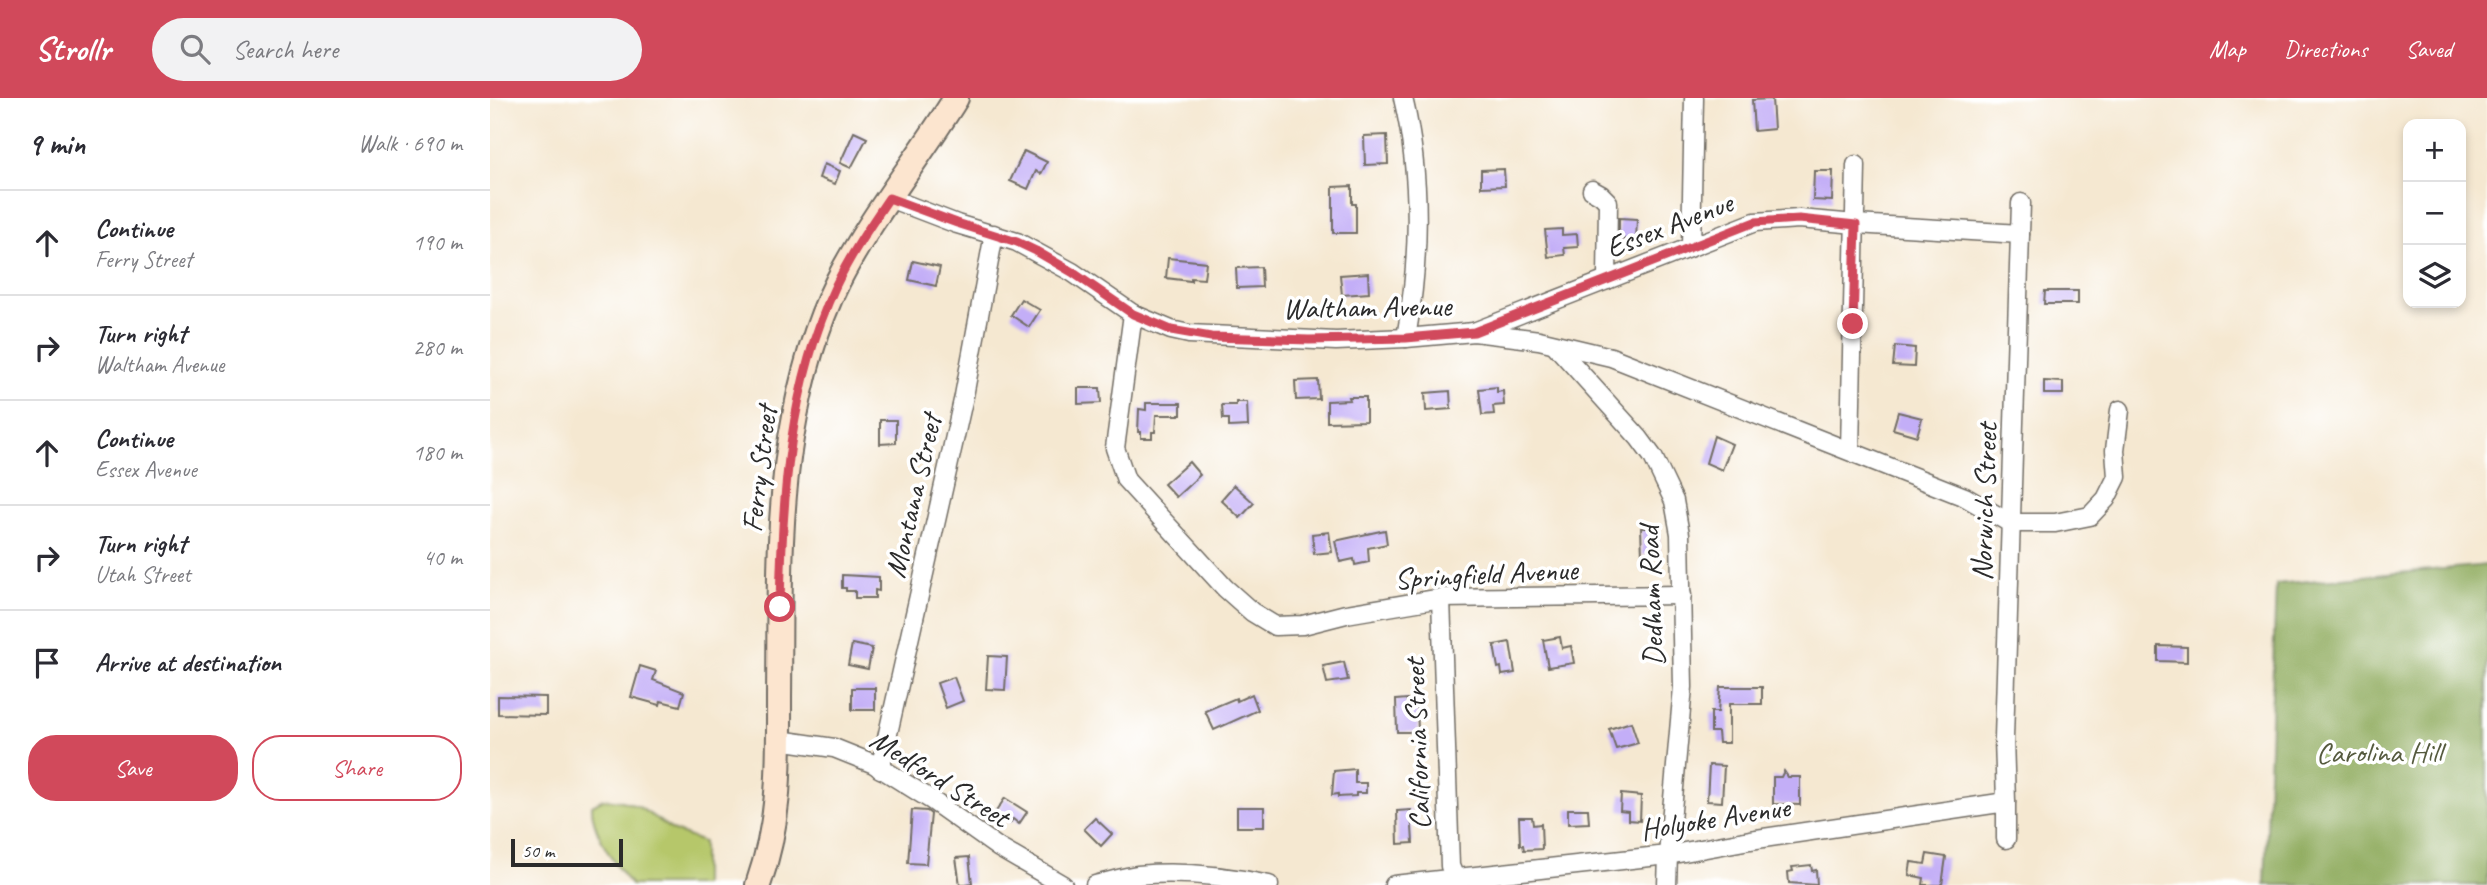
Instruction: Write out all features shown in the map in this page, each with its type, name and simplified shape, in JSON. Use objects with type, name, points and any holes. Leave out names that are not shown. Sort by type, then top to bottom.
[{"type":"main road","name":"Ferry Street","points":[[758,885],[769,852],[778,804],[783,513],[796,412],[808,359],[826,308],[853,253],[956,98]]},
{"type":"street","points":[[1403,98],[1412,138],[1417,262],[1406,338]]},
{"type":"street","points":[[1691,247],[1694,98]]},
{"type":"street","points":[[1850,450],[1856,165]]},
{"type":"street","points":[[1592,190],[1608,202],[1607,280]]},
{"type":"street","name":"Waltham Avenue","points":[[889,198],[945,220],[1017,242],[1054,261],[1133,314],[1171,330],[1211,337],[1336,341],[1474,332],[1539,340],[1611,357],[1965,497],[2010,523]]},
{"type":"street","name":"Norwich Street","points":[[2006,802],[2004,738],[2021,203]]},
{"type":"street","name":"Essex Avenue","points":[[1474,332],[1755,222],[1799,219],[1856,225],[2020,234]]},
{"type":"street","name":"Montana Street","points":[[880,768],[964,396],[994,234]]},
{"type":"street","name":"Springfield Avenue","points":[[1133,314],[1115,448],[1126,480],[1225,588],[1252,612],[1275,626],[1303,625],[1346,614],[1441,598],[1682,595]]},
{"type":"street","name":"Dedham Road","points":[[1556,346],[1639,438],[1674,501],[1680,534],[1682,687],[1667,885]]},
{"type":"street","points":[[1582,377],[1591,353]]},
{"type":"street","points":[[2010,523],[2055,523],[2090,516],[2106,499],[2117,477],[2115,450],[2120,410]]},
{"type":"street","name":"California Street","points":[[1441,598],[1450,866],[1456,882]]},
{"type":"street","name":"Medford Street","points":[[779,740],[834,748],[880,768],[999,848],[1063,885]]},
{"type":"street","points":[[2006,802],[2006,839]]},
{"type":"street","name":"Holyoke Avenue","points":[[1394,885],[1456,882],[1668,855],[1749,840],[2006,802]]},
{"type":"street","points":[[1095,885],[1137,875],[1186,874],[1242,879],[1269,885]]},
{"type":"green space","name":"Carolina Hill","points":[[2487,565],[2487,885],[2265,885],[2276,584]]},
{"type":"green space","points":[[603,799],[622,801],[639,807],[674,831],[703,842],[703,885],[631,885],[611,858],[595,825],[592,805]]},
{"type":"building","points":[[1772,99],[1774,129],[1754,131],[1752,100]]},
{"type":"building","points":[[854,132],[867,138],[851,168],[840,163]]},
{"type":"building","points":[[1387,135],[1388,164],[1365,165],[1364,136]]},
{"type":"building","points":[[1024,151],[1047,162],[1041,174],[1036,171],[1028,189],[1010,181]]},
{"type":"building","points":[[824,164],[840,171],[835,184],[819,178]]},
{"type":"building","points":[[1504,169],[1505,186],[1481,187],[1481,170]]},
{"type":"building","points":[[1814,171],[1833,171],[1832,201],[1813,200]]},
{"type":"building","points":[[1352,186],[1352,204],[1356,204],[1356,233],[1333,233],[1333,187]]},
{"type":"building","points":[[1619,218],[1637,219],[1636,240],[1619,239]]},
{"type":"building","points":[[1562,229],[1562,235],[1577,234],[1578,247],[1564,248],[1565,255],[1548,257],[1545,230]]},
{"type":"building","points":[[1168,258],[1206,262],[1204,279],[1191,278],[1191,281],[1166,278]]},
{"type":"building","points":[[913,261],[940,267],[936,286],[909,280]]},
{"type":"building","points":[[1261,267],[1262,287],[1237,288],[1236,268]]},
{"type":"building","points":[[1368,273],[1369,293],[1342,295],[1340,275]]},
{"type":"building","points":[[2045,291],[2078,291],[2078,304],[2044,304]]},
{"type":"building","points":[[1021,299],[1040,310],[1029,327],[1011,315]]},
{"type":"building","points":[[1895,346],[1915,348],[1914,367],[1893,366]]},
{"type":"building","points":[[1318,380],[1319,399],[1296,400],[1295,381]]},
{"type":"building","points":[[2044,381],[2063,382],[2063,394],[2044,394]]},
{"type":"building","points":[[1497,387],[1497,392],[1503,391],[1504,405],[1493,406],[1494,414],[1482,415],[1479,389]]},
{"type":"building","points":[[1078,388],[1100,388],[1101,403],[1078,404]]},
{"type":"building","points":[[1450,391],[1451,409],[1426,411],[1425,393]]},
{"type":"building","points":[[1349,397],[1366,397],[1366,421],[1327,422],[1327,401],[1350,400]]},
{"type":"building","points":[[1236,402],[1247,402],[1248,426],[1229,427],[1229,419],[1223,419],[1222,405],[1236,405]]},
{"type":"building","points":[[1146,403],[1181,403],[1181,415],[1156,415],[1152,438],[1141,438],[1141,432],[1138,432],[1139,409],[1146,410]]},
{"type":"building","points":[[1898,412],[1922,418],[1917,436],[1893,429]]},
{"type":"building","points":[[880,420],[896,420],[896,443],[880,444]]},
{"type":"building","points":[[1714,436],[1732,444],[1722,470],[1706,463]]},
{"type":"building","points":[[1189,462],[1200,475],[1176,497],[1164,484]]},
{"type":"building","points":[[1234,485],[1254,503],[1240,518],[1221,500]]},
{"type":"building","points":[[1641,528],[1659,528],[1660,554],[1642,555]]},
{"type":"building","points":[[1385,530],[1387,544],[1368,548],[1369,562],[1355,565],[1354,559],[1340,562],[1335,541]]},
{"type":"building","points":[[1329,532],[1332,552],[1314,554],[1312,534]]},
{"type":"building","points":[[842,575],[879,577],[879,591],[875,590],[875,598],[855,598],[855,591],[842,588]]},
{"type":"building","points":[[1560,637],[1562,648],[1571,646],[1574,663],[1548,667],[1543,640]]},
{"type":"building","points":[[1510,642],[1515,673],[1502,675],[1494,645]]},
{"type":"building","points":[[852,644],[872,648],[868,669],[848,665]]},
{"type":"building","points":[[2158,646],[2187,647],[2187,662],[2158,661]]},
{"type":"building","points":[[988,656],[1007,657],[1005,690],[986,689]]},
{"type":"building","points":[[1344,662],[1348,680],[1327,683],[1323,666]]},
{"type":"building","points":[[640,666],[656,671],[653,680],[684,692],[680,706],[661,701],[660,705],[631,697]]},
{"type":"building","points":[[954,677],[963,701],[946,708],[937,683]]},
{"type":"building","points":[[1720,687],[1762,687],[1762,704],[1729,704],[1729,743],[1719,743],[1718,732],[1711,732],[1711,712],[1718,712]]},
{"type":"building","points":[[852,688],[875,688],[875,710],[852,710]]},
{"type":"building","points":[[1252,694],[1258,710],[1214,730],[1205,711]]},
{"type":"building","points":[[498,696],[546,697],[546,715],[498,714]]},
{"type":"building","points":[[1407,699],[1407,703],[1417,702],[1418,732],[1397,732],[1396,700]]},
{"type":"building","points":[[1631,722],[1638,743],[1616,749],[1609,729]]},
{"type":"building","points":[[1709,765],[1724,766],[1722,802],[1707,801]]},
{"type":"building","points":[[1355,769],[1355,783],[1366,783],[1366,793],[1356,793],[1356,796],[1332,795],[1334,771]]},
{"type":"building","points":[[1784,771],[1788,777],[1800,777],[1800,805],[1773,804],[1773,777],[1781,777]]},
{"type":"building","points":[[1621,794],[1641,796],[1640,821],[1628,820],[1628,812],[1620,811]]},
{"type":"building","points":[[1005,798],[1027,812],[1019,824],[1013,819],[1010,823],[995,813]]},
{"type":"building","points":[[1237,807],[1264,807],[1264,827],[1237,827]]},
{"type":"building","points":[[1568,809],[1588,809],[1589,823],[1568,824]]},
{"type":"building","points":[[912,810],[927,811],[931,814],[926,864],[908,863]]},
{"type":"building","points":[[1411,810],[1413,843],[1398,844],[1397,811]]},
{"type":"building","points":[[1519,817],[1532,817],[1533,825],[1541,824],[1542,849],[1524,850],[1523,845],[1520,845]]},
{"type":"building","points":[[1095,818],[1112,834],[1101,846],[1084,829]]},
{"type":"building","points":[[1927,854],[1946,857],[1942,885],[1923,885],[1924,878],[1909,875],[1911,862],[1925,864]]},
{"type":"building","points":[[969,857],[972,883],[960,885],[956,858]]},
{"type":"building","points":[[1811,865],[1812,871],[1816,870],[1817,885],[1789,883],[1788,872],[1793,871],[1792,867]]},
{"type":"route","points":[[780,607],[786,476],[808,359],[837,282],[889,198],[934,216],[1017,242],[1072,272],[1133,314],[1171,330],[1211,337],[1336,341],[1474,332],[1755,222],[1799,219],[1856,225],[1853,324]]}]
